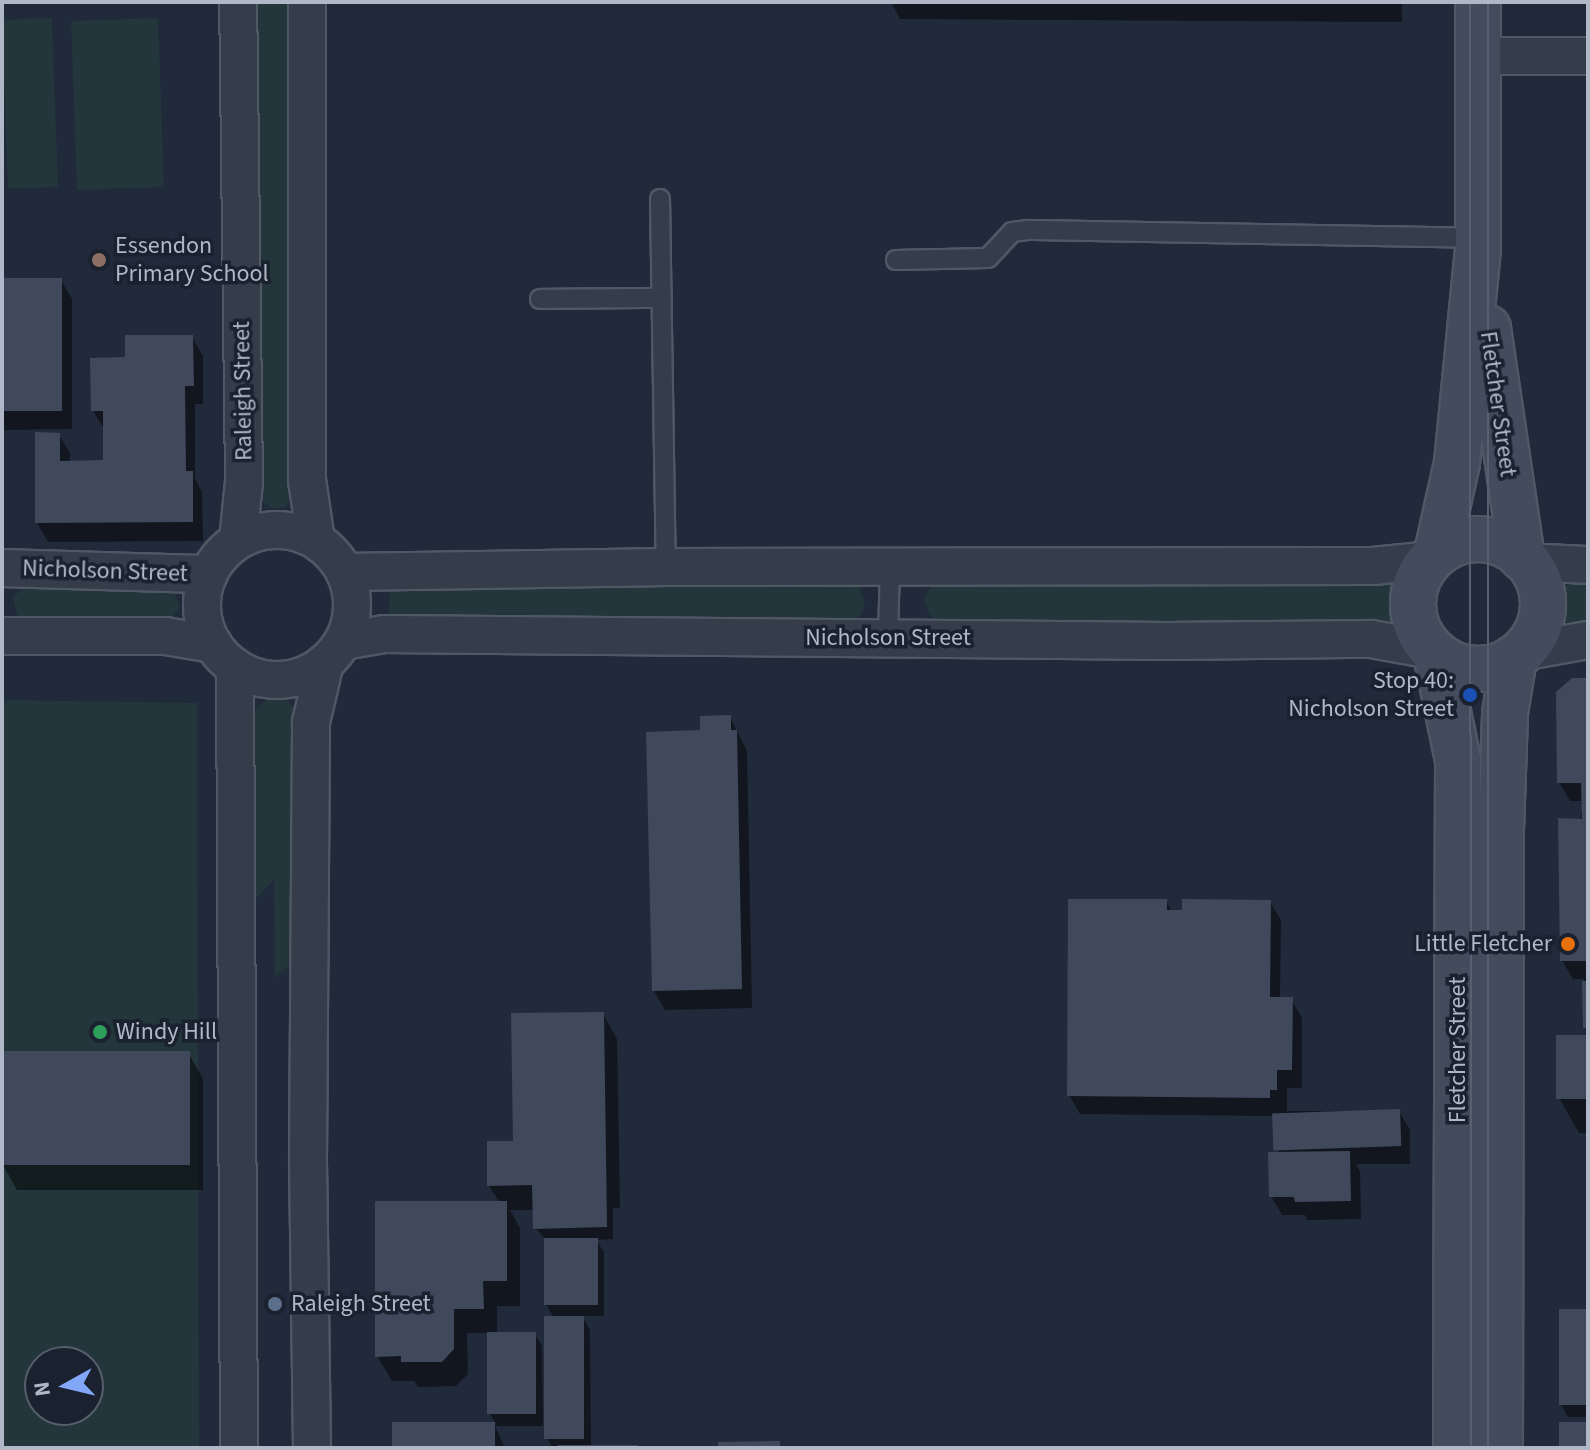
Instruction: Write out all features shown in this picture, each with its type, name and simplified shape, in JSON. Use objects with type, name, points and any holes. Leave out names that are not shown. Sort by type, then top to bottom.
[{"type":"street","name":"Raleigh Street","points":[[238,2],[244,482],[238,540]]},
{"type":"street","points":[[307,2],[307,480],[316,540]]},
{"type":"street","name":"Fletcher Street","points":[[1434,557],[1457,463],[1478,244],[1478,2]]},
{"type":"street","points":[[1478,56],[1588,56]]},
{"type":"street","name":"Fletcher Street","points":[[1478,244],[1524,559]]},
{"type":"street","points":[[239,1448],[224,656],[204,621],[202,597],[209,574],[221,555],[238,540],[277,530],[297,532],[316,540],[333,554],[345,572],[352,595],[351,619],[334,652],[311,722],[308,1158],[312,1448]]},
{"type":"street","points":[[345,572],[666,567],[1373,566],[1434,557],[1456,543],[1478,539],[1502,544],[1524,559],[1537,579],[1542,608],[1534,636],[1518,655]]},
{"type":"street","points":[[1434,557],[1416,586],[1413,605],[1416,625],[1434,652],[1458,666],[1475,669],[1496,667],[1518,655],[1588,640]]},
{"type":"street","points":[[1524,559],[1588,565]]},
{"type":"street","name":"Nicholson Street","points":[[2,568],[209,574]]},
{"type":"street","name":"Nicholson Street","points":[[334,652],[384,634],[1383,639],[1434,652]]},
{"type":"street","points":[[2,636],[165,636],[224,656],[257,677],[281,680],[305,675],[334,652]]},
{"type":"street","name":"Fletcher Street","points":[[1434,652],[1458,760],[1456,1448]]},
{"type":"street","name":"Fletcher Street","points":[[1500,1448],[1501,830],[1505,713],[1518,655]]},
{"type":"lane","points":[[660,199],[666,567]]},
{"type":"lane","points":[[896,260],[988,258],[1012,232],[1029,230],[1478,244]]},
{"type":"lane","points":[[540,299],[662,298]]},
{"type":"lane","points":[[888,637],[890,567]]},
{"type":"green space","points":[[252,2],[291,2],[295,489],[285,507],[272,508],[258,498]]},
{"type":"green space","points":[[52,18],[58,187],[8,189],[2,20]]},
{"type":"green space","points":[[158,18],[164,187],[77,190],[71,21]]},
{"type":"green space","points":[[390,581],[859,584],[865,604],[861,615],[849,623],[389,624]]},
{"type":"green space","points":[[1387,581],[1397,590],[1400,607],[1397,618],[1387,624],[947,624],[930,616],[924,600],[932,584]]},
{"type":"green space","points":[[1576,581],[1588,581],[1588,624],[1567,622],[1557,609],[1560,590]]},
{"type":"green space","points":[[27,584],[172,586],[180,607],[173,617],[159,623],[23,621],[17,615],[13,597]]},
{"type":"green space","points":[[276,697],[288,701],[298,713],[297,959],[275,977],[274,880],[251,904],[251,713],[266,700]]},
{"type":"green space","name":"Windy Hill","points":[[2,700],[197,703],[199,1448],[2,1448]]},
{"type":"building","points":[[2,278],[62,278],[62,411],[2,411]]},
{"type":"building","points":[[125,335],[193,335],[194,386],[185,386],[186,471],[193,471],[193,522],[35,523],[35,432],[60,433],[60,461],[103,460],[103,411],[91,411],[90,358],[125,357]]},
{"type":"building","points":[[1572,678],[1588,678],[1588,961],[1560,961],[1558,818],[1582,819],[1581,783],[1557,783],[1556,692]]},
{"type":"building","points":[[731,715],[731,730],[737,730],[742,989],[652,991],[646,732],[700,730],[700,716]]},
{"type":"building","points":[[1068,899],[1167,899],[1167,910],[1182,910],[1182,899],[1271,900],[1270,997],[1293,997],[1292,1070],[1277,1070],[1277,1090],[1270,1090],[1270,1098],[1067,1096]]},
{"type":"building","points":[[1582,981],[1588,981],[1588,1028],[1583,1028]]},
{"type":"building","points":[[604,1012],[607,1227],[533,1229],[532,1185],[487,1186],[487,1141],[513,1141],[511,1013]]},
{"type":"building","points":[[1556,1035],[1588,1035],[1588,1099],[1556,1099]]},
{"type":"building","points":[[2,1051],[190,1051],[190,1165],[2,1165]]},
{"type":"building","points":[[1400,1109],[1401,1146],[1273,1150],[1272,1113]]},
{"type":"building","points":[[1350,1151],[1351,1201],[1295,1202],[1294,1197],[1269,1197],[1268,1152]]},
{"type":"building","points":[[375,1201],[507,1201],[507,1281],[483,1281],[484,1309],[454,1309],[454,1349],[442,1362],[401,1362],[401,1356],[375,1357]]},
{"type":"building","points":[[544,1238],[598,1238],[598,1305],[544,1305]]},
{"type":"building","points":[[1559,1309],[1588,1309],[1588,1405],[1559,1405]]},
{"type":"building","points":[[544,1316],[584,1316],[584,1439],[544,1439]]},
{"type":"building","points":[[487,1332],[536,1332],[536,1414],[487,1414]]},
{"type":"building","points":[[392,1422],[495,1422],[495,1448],[392,1448]]},
{"type":"building","points":[[1559,1422],[1588,1422],[1588,1448],[1559,1448]]},
{"type":"building","points":[[780,1441],[780,1448],[718,1448],[718,1442]]},
{"type":"building","points":[[558,1445],[638,1445],[638,1448],[558,1448]]},
{"type":"tram line","points":[[1470,2],[1471,1448]]},
{"type":"tram line","points":[[1488,2],[1488,1448]]},
{"type":"place","name":"Essendon Primary School","points":[[99,260]]},
{"type":"place","name":"Stop 40: Nicholson Street","points":[[1470,695]]},
{"type":"place","name":"Little Fletcher","points":[[1568,944]]},
{"type":"place","name":"Windy Hill","points":[[100,1032]]},
{"type":"place","name":"Raleigh Street","points":[[275,1304]]}]
